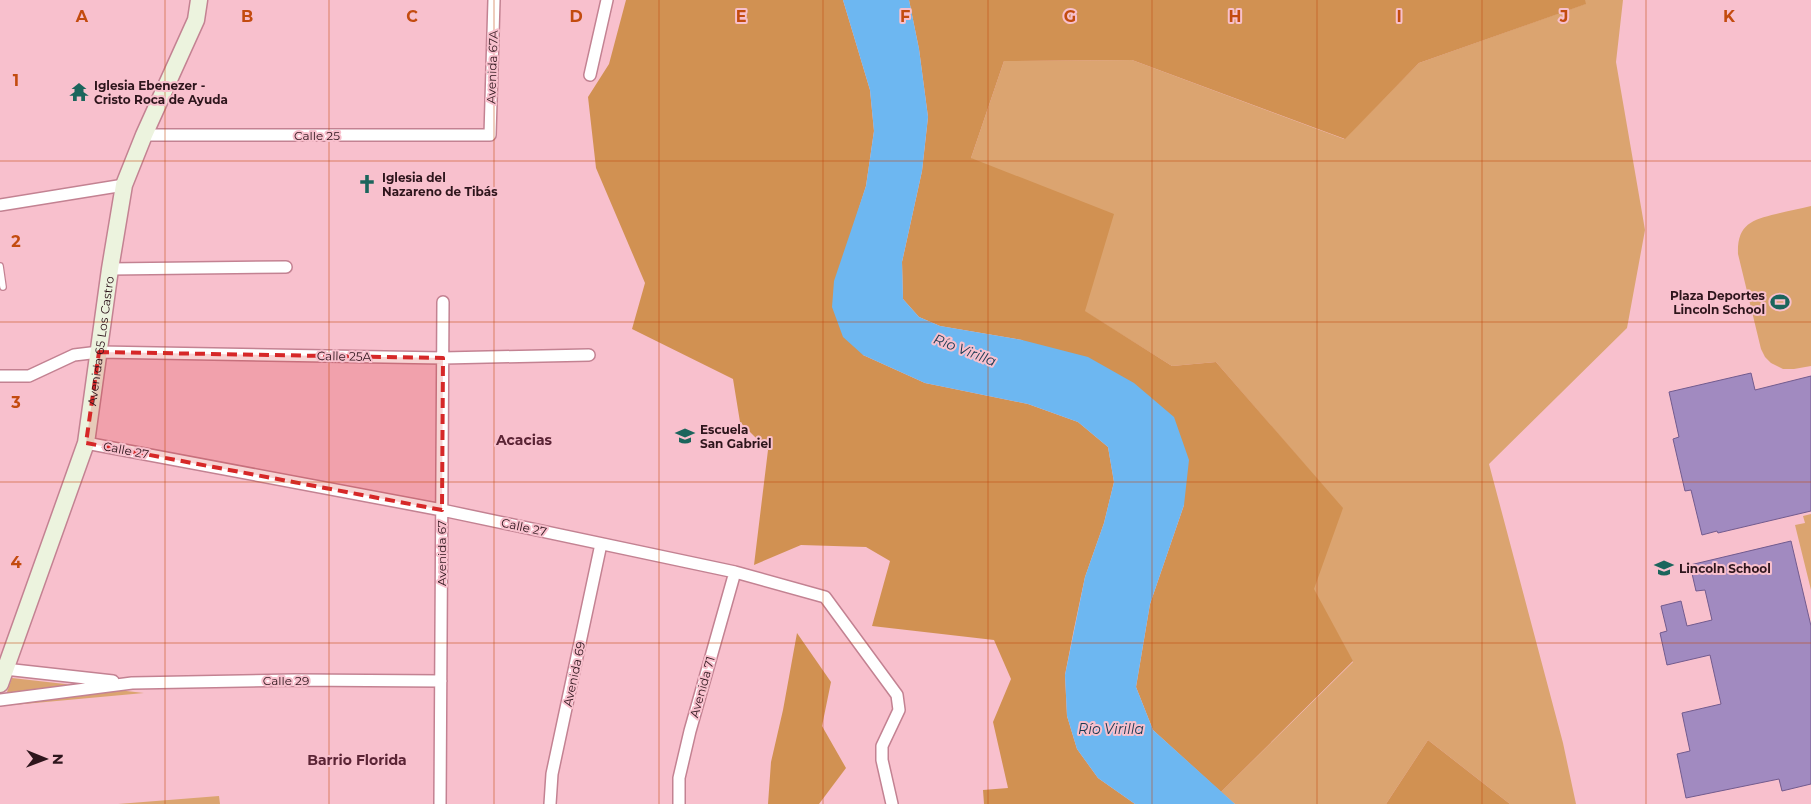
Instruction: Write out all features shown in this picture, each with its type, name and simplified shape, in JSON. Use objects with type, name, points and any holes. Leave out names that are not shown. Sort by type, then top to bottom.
[{"type":"street","name":"Avenida 65 Los Castro","points":[[3,676],[86,443],[110,269],[124,185],[144,135],[196,20],[199,0]]},
{"type":"street","name":"Avenida 67A","points":[[490,135],[494,0]]},
{"type":"street","points":[[590,75],[607,0]]},
{"type":"street","name":"Calle 25","points":[[144,135],[490,135]]},
{"type":"street","points":[[0,205],[124,185]]},
{"type":"street","points":[[110,269],[286,267]]},
{"type":"street","name":"Avenida 67","points":[[440,804],[443,302]]},
{"type":"street","name":"Calle 25A","points":[[0,376],[29,376],[74,355],[99,352],[442,358],[589,355]]},
{"type":"street","name":"Calle 27","points":[[86,443],[442,510],[735,572],[825,598],[897,695],[898,710],[882,746],[882,760],[892,804]]},
{"type":"street","name":"Avenida 69","points":[[550,804],[552,774],[601,544]]},
{"type":"street","name":"Avenida 71","points":[[679,804],[679,778],[690,731],[735,572]]},
{"type":"street","name":"Calle 29","points":[[3,676],[132,683],[295,680],[441,681]]},
{"type":"street","name":"Calle 29","points":[[0,700],[132,683]]},
{"type":"lane","points":[[0,266],[3,287]]},
{"type":"highlighted area","points":[[99,352],[443,358],[442,510],[86,443]]},
{"type":"shaded area","points":[[626,0],[843,0],[870,90],[874,131],[866,186],[852,230],[863,355],[925,383],[1028,404],[1078,422],[1108,447],[1114,482],[1104,523],[1085,577],[1074,629],[1065,675],[1067,716],[1077,749],[1098,778],[1135,804],[984,804],[983,790],[1008,788],[993,722],[1011,679],[994,640],[872,626],[890,561],[866,547],[801,545],[754,565],[768,450],[740,422],[733,379],[632,329],[645,283],[596,168],[588,97],[609,64]]},
{"type":"shaded area","points":[[909,0],[1585,0],[1586,4],[1419,63],[1345,139],[1132,60],[1004,61],[971,158],[1114,214],[1085,311],[1172,366],[1216,362],[1343,508],[1314,589],[1353,661],[1221,792],[1153,730],[1136,687],[1150,604],[1184,505],[1022,340],[940,326],[919,317],[903,299],[902,262],[922,171],[928,117],[919,49]]},
{"type":"shaded area","points":[[1585,0],[1623,0],[1616,62],[1645,230],[1627,328],[1489,464],[1563,743],[1576,804],[1510,804],[1428,740],[1386,804],[1235,804],[1221,792],[1353,662],[1313,589],[1342,508],[1216,362],[1172,366],[1084,311],[971,158],[1004,61],[1132,60],[1344,139],[1419,63],[1585,4]]},
{"type":"shaded area","name":"Plaza Deportes Lincoln School","points":[[1811,206],[1811,366],[1783,369],[1771,363],[1761,349],[1738,254],[1738,244],[1740,236],[1747,225],[1767,216]]},
{"type":"shaded area","points":[[1811,514],[1811,590],[1795,525],[1805,523],[1803,516]]},
{"type":"shaded area","points":[[797,633],[831,682],[822,726],[846,768],[819,804],[768,804],[771,762]]},
{"type":"shaded area","points":[[12,678],[144,693],[2,706]]},
{"type":"shaded area","points":[[1428,740],[1510,804],[1386,804]]},
{"type":"shaded area","points":[[219,796],[220,804],[118,804]]},
{"type":"water","name":"Río Virilla","points":[[843,0],[909,0],[919,49],[928,117],[922,171],[902,262],[903,299],[919,317],[940,326],[1022,340],[1088,357],[1134,383],[1174,417],[1189,460],[1184,505],[1150,604],[1136,687],[1153,730],[1235,804],[1135,804],[1098,778],[1077,749],[1067,716],[1065,675],[1085,577],[1104,523],[1114,482],[1108,447],[1078,422],[1028,404],[925,383],[863,355],[843,337],[832,307],[834,281],[866,186],[874,131],[870,90]]},
{"type":"building","points":[[1751,373],[1755,390],[1811,376],[1811,511],[1702,535],[1691,490],[1685,491],[1673,439],[1679,437],[1669,392]]},
{"type":"building","points":[[1791,541],[1811,626],[1811,784],[1782,791],[1779,779],[1686,798],[1677,754],[1690,751],[1682,713],[1721,704],[1710,655],[1667,665],[1660,633],[1667,631],[1661,606],[1681,601],[1687,626],[1712,620],[1705,590],[1696,591],[1690,565]]},
{"type":"place","name":"Iglesia Ebenezer - Cristo Roca de Ayuda","points":[[79,92]]},
{"type":"place","name":"Iglesia del Nazareno de Tibás","points":[[367,184]]},
{"type":"place","name":"Plaza Deportes Lincoln School","points":[[1780,302]]},
{"type":"place","name":"Escuela San Gabriel","points":[[685,436]]},
{"type":"place","name":"Lincoln School","points":[[1664,568]]},
{"type":"district","name":"Acacias","points":[[524,440]]},
{"type":"district","name":"Barrio Florida","points":[[357,760]]}]
